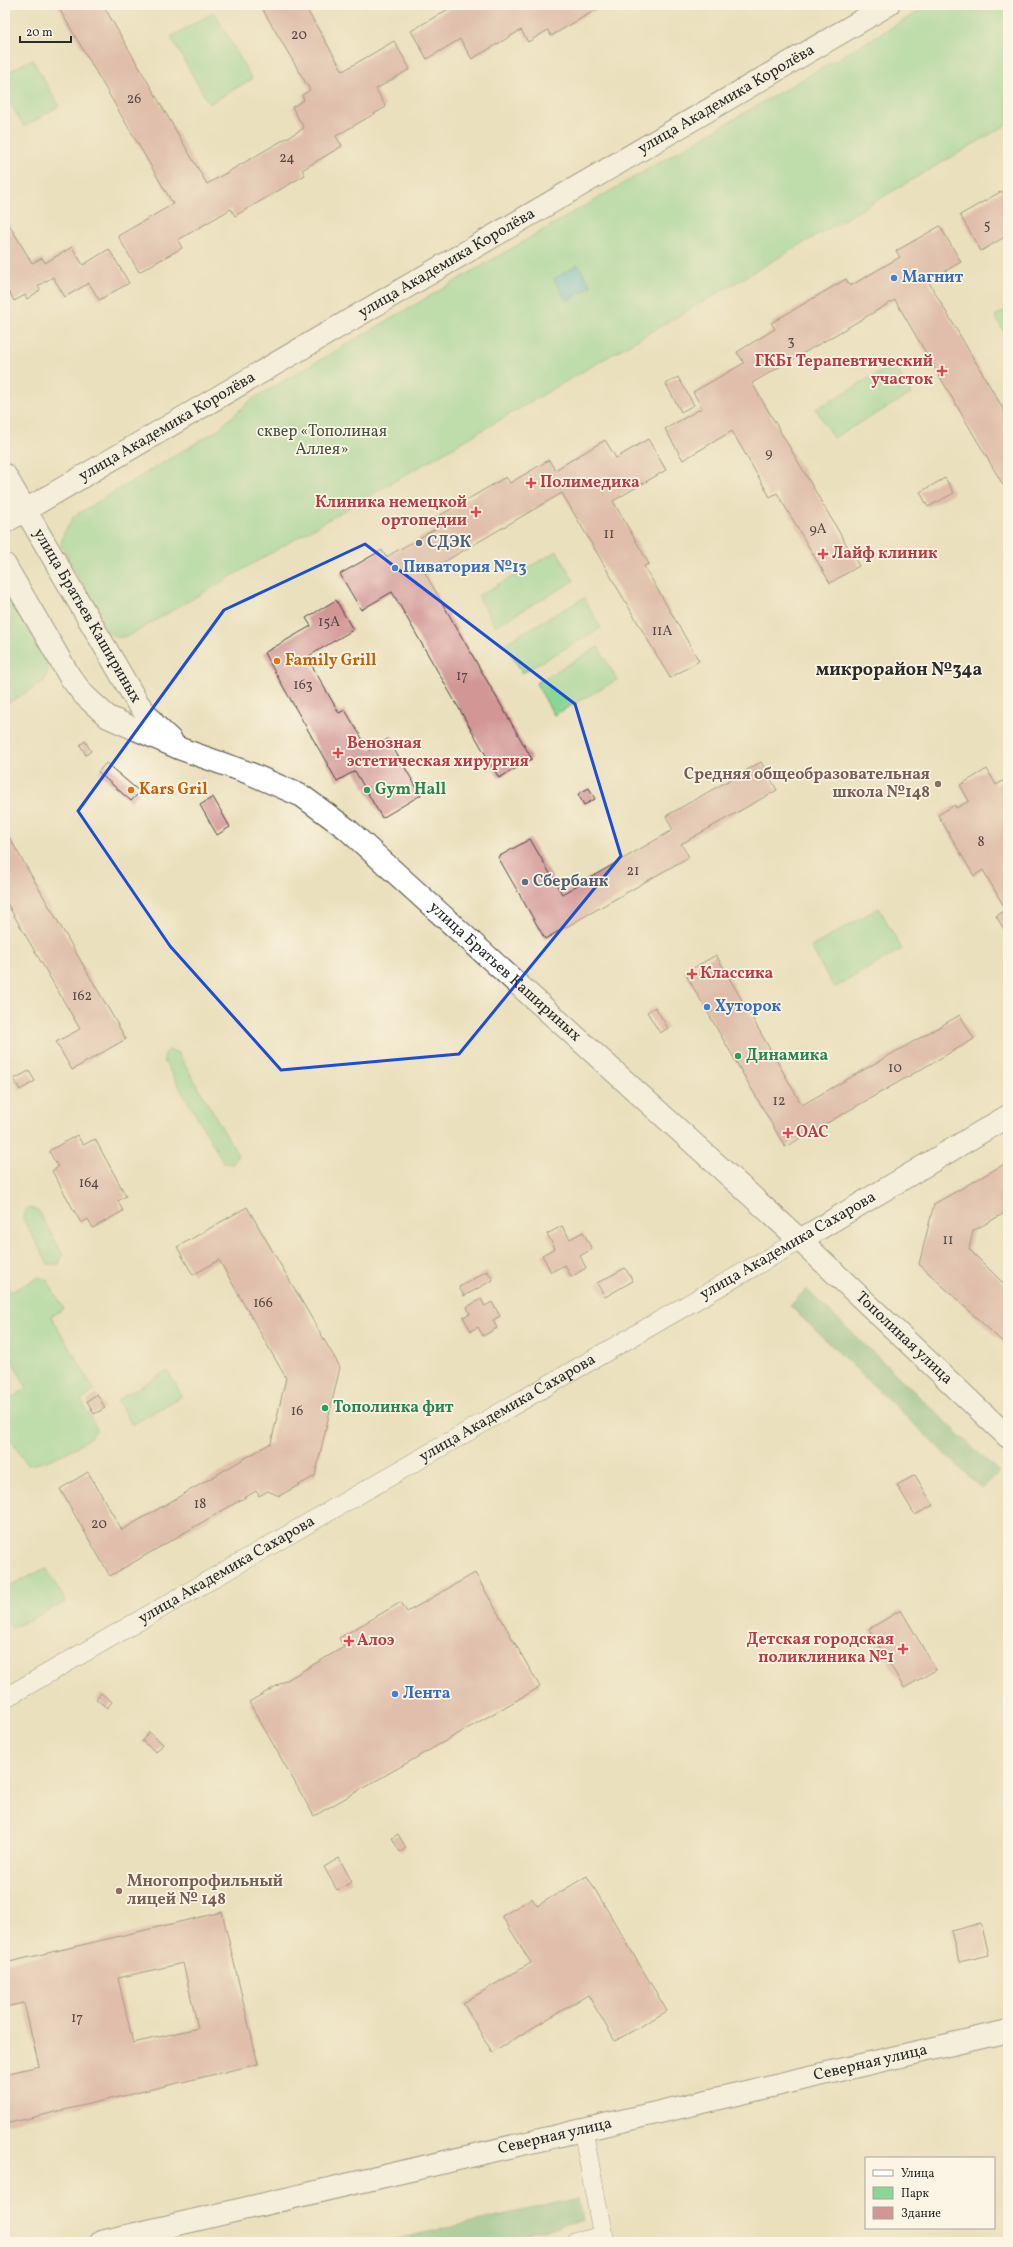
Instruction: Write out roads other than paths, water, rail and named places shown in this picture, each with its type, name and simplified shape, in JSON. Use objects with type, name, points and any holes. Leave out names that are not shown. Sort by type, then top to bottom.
[{"type":"street","name":"улица Академика Королёва","points":[[5,522],[888,5]]},
{"type":"street","name":"улица Братьев Кашириных","points":[[5,475],[137,702],[156,726],[181,748]]},
{"type":"street","name":"улица Братьев Кашириных","points":[[5,564],[70,677],[84,695],[108,716],[181,748],[249,773],[302,796],[347,829],[800,1240]]},
{"type":"street","name":"улица Академика Сахарова","points":[[5,1698],[800,1240],[1008,1116]]},
{"type":"street","name":"Тополиная улица","points":[[800,1240],[1008,1437]]},
{"type":"street","name":"Северная улица","points":[[101,2242],[1008,2031]]},
{"type":"street","points":[[576,2242],[604,2239],[583,2130]]},
{"type":"water","points":[[578,265],[591,286],[567,301],[554,279]]},
{"type":"place","name":"Магнит","points":[[894,278]]},
{"type":"place","name":"ГКБ1 Терапевтический участок","points":[[942,371]]},
{"type":"place","name":"Полимедика","points":[[531,483]]},
{"type":"place","name":"Клиника немецкой ортопедии","points":[[476,512]]},
{"type":"place","name":"СДЭК","points":[[419,543]]},
{"type":"place","name":"Лайф клиник","points":[[823,554]]},
{"type":"place","name":"Пиватория №13","points":[[395,568]]},
{"type":"place","name":"Family Grill","points":[[277,661]]},
{"type":"place","name":"Венозная эстетическая хирургия","points":[[338,753]]},
{"type":"place","name":"Средняя общеобразовательная школа №148","points":[[938,784]]},
{"type":"place","name":"Kars Gril","points":[[131,790]]},
{"type":"place","name":"Gym Hall","points":[[367,790]]},
{"type":"place","name":"Сбербанк","points":[[525,882]]},
{"type":"place","name":"Классика","points":[[692,974]]},
{"type":"place","name":"Хуторок","points":[[707,1007]]},
{"type":"place","name":"Динамика","points":[[738,1056]]},
{"type":"place","name":"ОАС","points":[[788,1133]]},
{"type":"place","name":"Тополинка фит","points":[[325,1408]]},
{"type":"place","name":"Алоэ","points":[[349,1641]]},
{"type":"place","name":"Детская городская поликлиника №1","points":[[903,1649]]},
{"type":"place","name":"Лента","points":[[395,1694]]},
{"type":"place","name":"Многопрофильный лицей № 148","points":[[119,1891]]},
{"type":"district","name":"микрорайон №34а","points":[[899,670]]},
{"type":"park label","name":"сквер «Тополиная Аллея»","points":[[322,441]]}]
